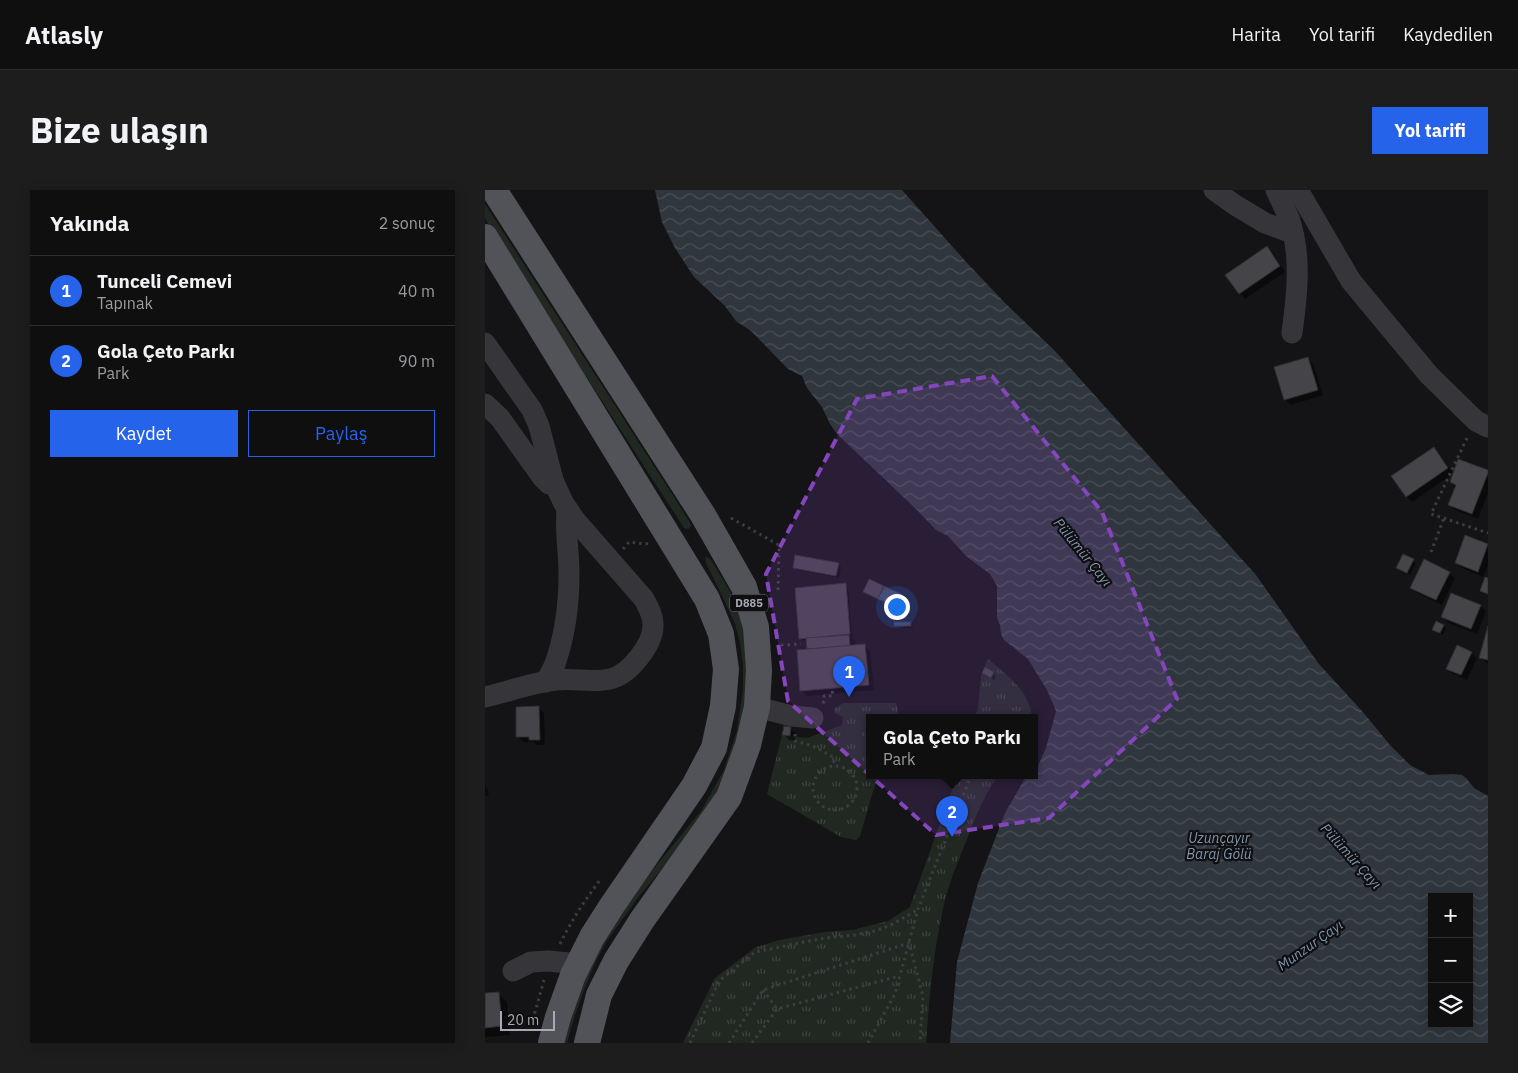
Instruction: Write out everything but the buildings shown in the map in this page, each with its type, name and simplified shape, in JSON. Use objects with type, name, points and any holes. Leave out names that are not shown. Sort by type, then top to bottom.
[{"type":"main road","name":"D885","points":[[494,190],[703,515],[743,587],[756,627],[759,670],[757,707],[748,745],[729,797],[642,920],[616,961],[599,995],[587,1043]]},
{"type":"main road","name":"D885","points":[[485,237],[707,599],[721,634],[726,669],[723,706],[713,748],[694,786],[592,937],[573,975],[551,1043]]},
{"type":"street","points":[[1214,190],[1265,223],[1292,233]]},
{"type":"street","points":[[1276,190],[1289,219],[1296,249],[1298,286],[1292,333]]},
{"type":"street","points":[[1298,190],[1351,281],[1429,375],[1482,424]]},
{"type":"street","points":[[485,343],[532,410],[539,426],[553,480],[563,500],[575,520],[643,599],[651,613],[653,625],[646,647],[635,663],[619,676],[599,680],[573,679],[546,682],[485,697]]},
{"type":"street","points":[[485,404],[500,418],[542,477],[563,500],[569,574],[567,602],[556,662],[546,682]]},
{"type":"street","points":[[757,707],[805,718]]},
{"type":"street","points":[[513,971],[531,962],[579,964]]},
{"type":"path","points":[[1482,424],[1431,514],[1488,533]]},
{"type":"path","points":[[1431,552],[1444,518]]},
{"type":"path","points":[[620,553],[629,542],[646,544]]},
{"type":"path","points":[[781,645],[801,644]]},
{"type":"path","points":[[832,690],[833,696]]},
{"type":"path","points":[[805,718],[795,741],[813,746],[833,757],[835,767]]},
{"type":"path","points":[[835,767],[848,771],[856,782],[856,789],[852,802],[841,809],[834,810],[822,806],[814,795],[813,788],[817,775],[828,768],[835,767]]},
{"type":"path","points":[[868,1043],[895,994],[918,909],[970,779]]},
{"type":"path","points":[[542,984],[568,928],[603,877]]},
{"type":"path","points":[[690,1043],[719,981],[755,952],[824,938],[855,936],[875,931],[891,925],[918,909]]},
{"type":"path","points":[[729,1043],[763,990],[909,943]]},
{"type":"path","points":[[909,943],[923,996],[920,1043]]},
{"type":"path","points":[[752,1043],[777,1009],[900,976]]},
{"type":"path","points":[[763,990],[777,1009]]},
{"type":"highlighted area","points":[[992,376],[1102,512],[1177,699],[1049,818],[936,835],[788,701],[766,574],[857,399]]},
{"type":"green space","points":[[485,204],[672,494],[690,523],[691,526],[688,529],[684,528],[496,237],[485,218]]},
{"type":"green space","points":[[707,557],[711,560],[730,591],[746,634],[751,675],[736,760],[692,834],[640,895],[606,942],[584,990],[567,1043],[558,1043],[584,969],[640,885],[701,811],[724,770],[737,730],[743,690],[743,665],[740,643],[735,624],[706,563],[705,558]]},
{"type":"green space","points":[[988,659],[1016,684],[1027,700],[1032,714],[975,714],[978,709],[981,676]]},
{"type":"green space","points":[[843,703],[896,703],[898,710],[898,714],[866,714],[866,779],[878,779],[860,836],[856,840],[841,837],[767,794],[782,735],[807,738],[842,725],[843,717],[835,713],[834,709]]},
{"type":"green space","points":[[956,779],[996,779],[978,811],[957,863],[944,904],[934,962],[926,1043],[683,1043],[715,978],[756,947],[780,940],[825,932],[852,930],[888,921],[910,907]]},
{"type":"water","name":"Uzunçayır Baraj Gölü","points":[[655,190],[902,190],[1005,303],[1055,351],[1256,575],[1318,663],[1390,745],[1410,765],[1429,775],[1462,775],[1474,788],[1488,796],[1488,1043],[950,1043],[957,962],[978,883],[1005,813],[1024,780],[1038,779],[1038,766],[1046,748],[1056,711],[1047,690],[1028,659],[1004,640],[1001,634],[997,618],[997,586],[990,574],[966,556],[948,536],[936,530],[837,434],[822,407],[807,388],[802,376],[788,369],[751,331],[736,321],[725,306],[694,277],[675,248],[662,222]]},
{"type":"place","name":"Tunceli Cemevi","points":[[849,697]]},
{"type":"place","name":"Gola Çeto Parkı","points":[[952,837]]},
{"type":"water label","name":"Pülümür Çayı","points":[[1083,552]]},
{"type":"water label","name":"Pülümür Çayı","points":[[1351,856]]},
{"type":"water label","name":"Munzur Çayı","points":[[1310,945]]}]
